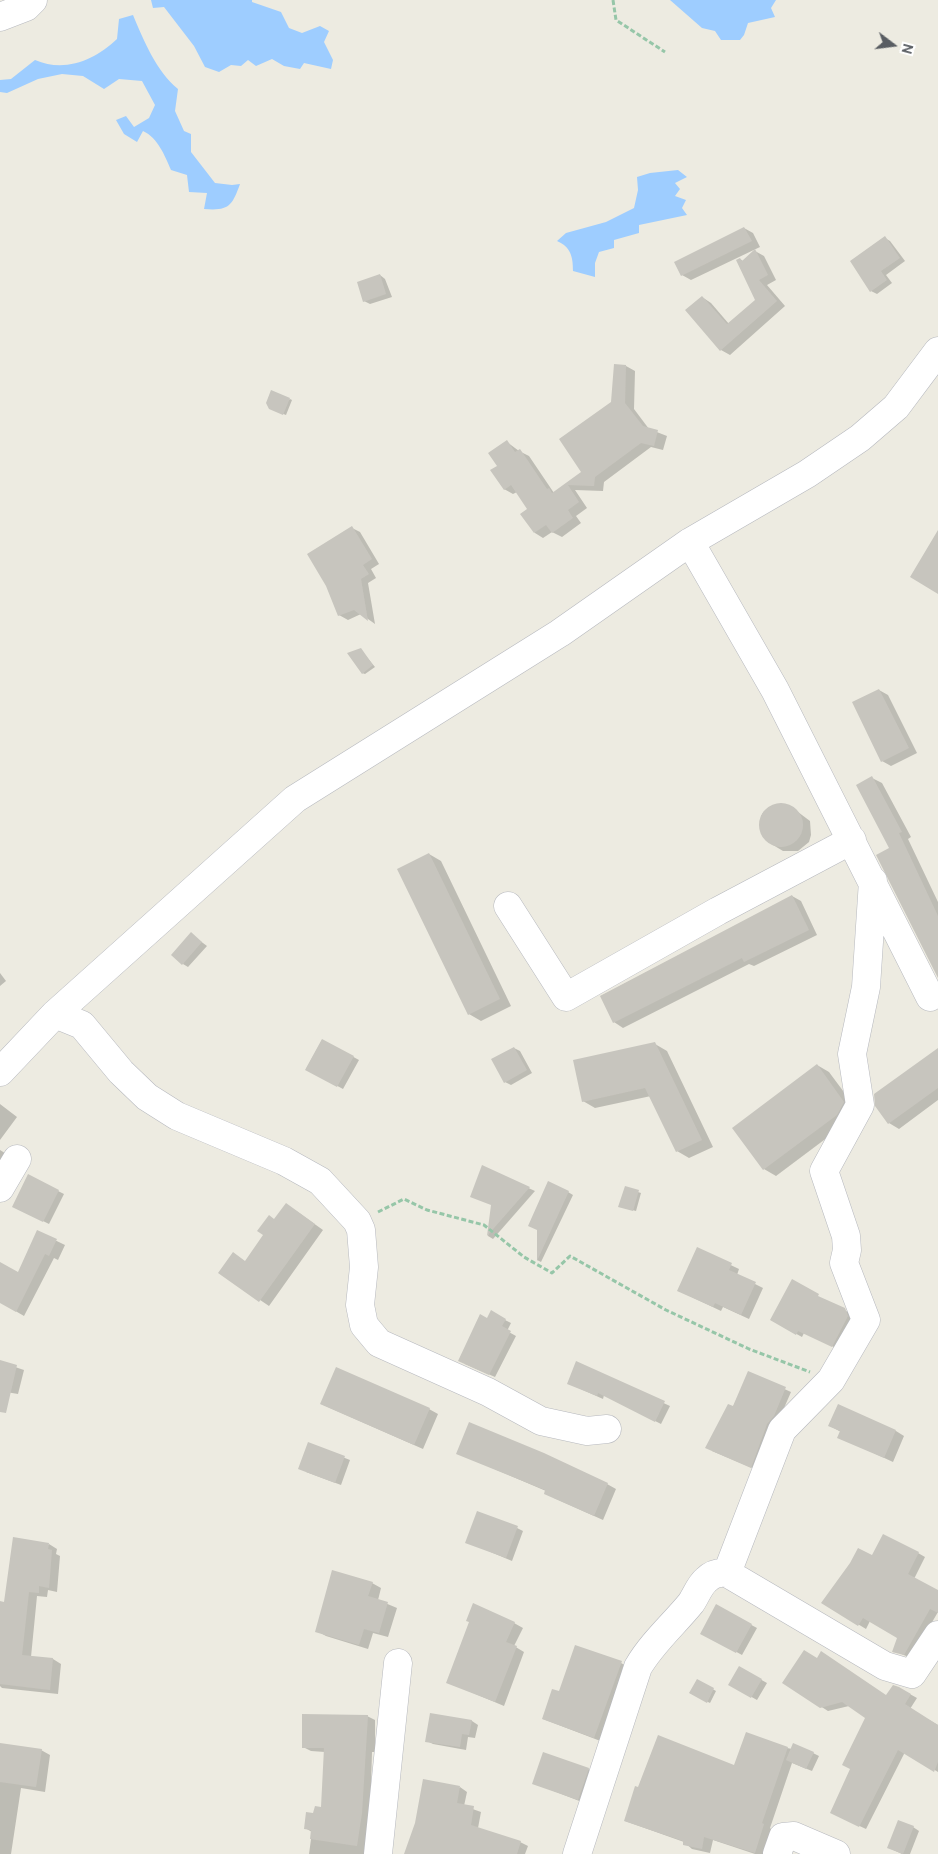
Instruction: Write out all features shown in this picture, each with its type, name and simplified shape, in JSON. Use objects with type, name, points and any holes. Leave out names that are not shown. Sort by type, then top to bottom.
[{"type":"street","points":[[0,17],[26,7],[33,0]]},
{"type":"street","points":[[0,1072],[55,1014],[295,799],[560,634],[690,542],[807,474],[860,438],[896,407],[938,351]]},
{"type":"street","points":[[690,542],[775,690],[930,997]]},
{"type":"street","points":[[508,906],[566,996],[718,911],[852,840]]},
{"type":"street","points":[[727,1573],[782,1430],[830,1380],[866,1320],[844,1263],[848,1250],[846,1236],[824,1171],[860,1105],[852,1054],[866,987],[873,881]]},
{"type":"street","points":[[55,1014],[82,1025],[121,1072],[147,1097],[177,1116],[284,1161],[320,1181],[357,1221],[361,1230],[364,1268],[360,1305],[364,1325],[379,1342],[488,1392],[541,1421],[587,1431],[607,1429]]},
{"type":"street","points":[[0,1188],[18,1159]]},
{"type":"street","points":[[577,1854],[638,1667],[646,1652],[691,1602],[704,1581],[719,1572],[727,1573],[884,1666],[912,1674],[938,1635]]},
{"type":"street","points":[[378,1854],[398,1663]]},
{"type":"street","points":[[777,1854],[783,1837],[794,1836],[836,1854]]},
{"type":"path","points":[[613,0],[616,20],[665,52]]},
{"type":"path","points":[[357,1221],[371,1216],[404,1198],[427,1210],[470,1220],[484,1225],[524,1257],[552,1273],[570,1256],[666,1310],[750,1349],[830,1380]]},
{"type":"water","points":[[151,0],[252,0],[252,2],[281,12],[289,28],[302,33],[320,26],[329,31],[324,42],[333,60],[331,69],[304,63],[300,69],[284,66],[272,59],[256,66],[248,60],[241,66],[231,65],[219,72],[205,67],[194,46],[164,7],[153,8]]},
{"type":"water","points":[[670,0],[776,0],[771,8],[775,17],[748,23],[740,40],[721,40],[715,31],[702,28]]},
{"type":"water","points":[[133,15],[157,65],[178,89],[175,111],[184,131],[191,134],[191,152],[215,183],[240,184],[232,202],[224,208],[204,209],[207,193],[189,192],[187,175],[171,170],[160,148],[148,134],[143,131],[137,142],[124,134],[116,120],[126,116],[134,127],[149,118],[155,105],[142,81],[119,79],[104,89],[83,76],[62,74],[38,79],[7,93],[0,92],[0,80],[11,79],[35,60],[46,64],[68,65],[99,53],[117,39],[119,19]]},
{"type":"water","points":[[678,170],[687,177],[675,183],[680,189],[675,196],[686,200],[682,208],[687,215],[639,225],[639,233],[614,240],[614,248],[599,252],[595,263],[595,277],[573,271],[568,249],[557,241],[566,233],[606,222],[634,208],[638,190],[637,177],[650,173]]},
{"type":"building","points":[[744,227],[752,241],[681,276],[674,262]]},
{"type":"building","points":[[885,236],[900,258],[881,271],[887,280],[870,292],[850,261]]},
{"type":"building","points":[[755,249],[768,275],[759,280],[777,301],[720,351],[685,310],[702,296],[727,324],[755,300],[736,260],[740,258],[742,261]]},
{"type":"building","points":[[380,274],[386,294],[363,302],[357,282]]},
{"type":"building","points":[[614,364],[626,365],[625,403],[643,426],[658,430],[654,446],[641,443],[595,477],[594,486],[568,485],[579,502],[568,510],[573,518],[552,533],[546,525],[534,533],[520,514],[527,509],[511,485],[504,490],[490,470],[497,466],[488,453],[507,440],[515,452],[520,449],[547,489],[549,488],[552,493],[581,472],[559,439],[611,402]]},
{"type":"building","points":[[271,390],[290,398],[283,415],[269,409],[266,403]]},
{"type":"building","points":[[352,526],[372,559],[363,565],[369,574],[361,579],[368,621],[354,610],[338,616],[326,586],[307,554]]},
{"type":"building","points":[[938,530],[938,594],[910,577]]},
{"type":"building","points":[[361,648],[373,665],[362,674],[347,653]]},
{"type":"building","points":[[879,689],[909,748],[881,762],[852,702]]},
{"type":"building","points":[[872,776],[902,832],[899,833],[938,916],[938,978],[876,855],[889,848],[856,785]]},
{"type":"building","points":[[785,803],[797,809],[802,816],[802,834],[797,841],[790,846],[777,847],[769,844],[762,837],[759,821],[762,813],[769,806]]},
{"type":"building","points":[[429,853],[500,999],[468,1015],[397,869]]},
{"type":"building","points":[[792,895],[809,930],[744,962],[742,958],[613,1023],[600,996]]},
{"type":"building","points":[[191,932],[202,942],[182,965],[171,955]]},
{"type":"building","points":[[322,1039],[354,1056],[337,1087],[305,1070]]},
{"type":"building","points":[[655,1042],[702,1140],[676,1152],[645,1088],[582,1102],[573,1060]]},
{"type":"building","points":[[514,1047],[527,1070],[504,1083],[491,1059]]},
{"type":"building","points":[[938,1048],[938,1088],[888,1124],[875,1106],[874,1094]]},
{"type":"building","points":[[817,1064],[844,1102],[837,1115],[763,1170],[732,1128]]},
{"type":"building","points":[[482,1165],[530,1187],[487,1236],[491,1205],[470,1197]]},
{"type":"building","points":[[28,1174],[59,1190],[43,1222],[12,1207]]},
{"type":"building","points":[[548,1181],[569,1191],[537,1261],[537,1230],[528,1226]]},
{"type":"building","points":[[625,1186],[639,1190],[633,1211],[618,1207]]},
{"type":"building","points":[[286,1203],[315,1224],[259,1302],[218,1273],[233,1252],[245,1261],[263,1235],[257,1231],[269,1215],[274,1219]]},
{"type":"building","points":[[37,1230],[57,1239],[49,1256],[45,1254],[16,1312],[0,1303],[0,1262],[18,1272]]},
{"type":"building","points":[[697,1247],[732,1263],[729,1270],[756,1282],[741,1315],[715,1303],[713,1307],[677,1291]]},
{"type":"building","points":[[792,1279],[819,1294],[818,1296],[845,1308],[848,1316],[832,1347],[798,1331],[796,1335],[770,1320]]},
{"type":"building","points":[[491,1310],[506,1319],[502,1326],[511,1331],[489,1375],[458,1361],[480,1314],[487,1318]]},
{"type":"building","points":[[0,1360],[17,1365],[6,1413],[0,1412]]},
{"type":"building","points":[[576,1361],[665,1401],[655,1422],[598,1393],[597,1396],[567,1384]]},
{"type":"building","points":[[336,1367],[430,1408],[414,1445],[320,1404]]},
{"type":"building","points":[[748,1371],[786,1387],[774,1416],[767,1424],[751,1468],[705,1448],[728,1404],[733,1406]]},
{"type":"building","points":[[838,1404],[896,1430],[884,1458],[837,1438],[840,1431],[828,1426]]},
{"type":"building","points":[[469,1422],[544,1453],[608,1483],[594,1516],[544,1494],[545,1490],[456,1454]]},
{"type":"building","points":[[308,1442],[345,1456],[335,1483],[298,1469]]},
{"type":"building","points":[[477,1511],[518,1526],[506,1558],[465,1543]]},
{"type":"building","points":[[883,1534],[919,1552],[908,1574],[938,1590],[938,1613],[930,1609],[904,1655],[892,1652],[897,1638],[863,1618],[858,1626],[821,1603],[850,1563],[858,1548],[872,1555]]},
{"type":"building","points":[[13,1537],[49,1543],[48,1549],[52,1550],[49,1588],[39,1586],[39,1593],[29,1592],[22,1655],[53,1658],[50,1690],[0,1684],[0,1601],[4,1602]]},
{"type":"building","points":[[332,1570],[373,1582],[368,1596],[388,1602],[379,1633],[364,1629],[359,1645],[315,1632]]},
{"type":"building","points":[[473,1603],[515,1622],[506,1642],[517,1646],[495,1702],[446,1683],[469,1622],[466,1621]]},
{"type":"building","points":[[716,1604],[752,1624],[736,1653],[700,1634]]},
{"type":"building","points":[[575,1645],[622,1661],[594,1738],[542,1719],[552,1689],[559,1691]]},
{"type":"building","points":[[804,1650],[817,1658],[821,1651],[886,1695],[893,1685],[899,1687],[911,1694],[905,1704],[938,1725],[938,1762],[934,1772],[898,1750],[859,1827],[830,1813],[850,1769],[842,1765],[865,1718],[842,1702],[820,1708],[782,1683]]},
{"type":"building","points":[[739,1666],[762,1679],[751,1698],[728,1685]]},
{"type":"building","points":[[697,1679],[714,1688],[707,1703],[689,1693]]},
{"type":"building","points":[[430,1713],[472,1720],[469,1735],[462,1734],[460,1747],[425,1742]]},
{"type":"building","points":[[302,1714],[368,1715],[362,1813],[357,1846],[310,1839],[311,1830],[304,1829],[306,1812],[313,1813],[315,1806],[321,1807],[324,1748],[302,1748]]},
{"type":"building","points":[[746,1732],[788,1747],[762,1823],[764,1824],[755,1853],[704,1837],[702,1849],[683,1845],[683,1841],[624,1821],[635,1786],[638,1787],[658,1735],[734,1765]]},
{"type":"building","points":[[0,1743],[42,1749],[36,1787],[0,1782]]},
{"type":"building","points":[[793,1743],[814,1752],[806,1769],[786,1760]]},
{"type":"building","points":[[543,1752],[589,1768],[578,1800],[532,1784]]},
{"type":"building","points":[[423,1779],[460,1786],[457,1803],[474,1806],[471,1825],[521,1841],[517,1854],[404,1854],[415,1823]]},
{"type":"building","points":[[898,1820],[914,1826],[903,1854],[887,1848]]}]
